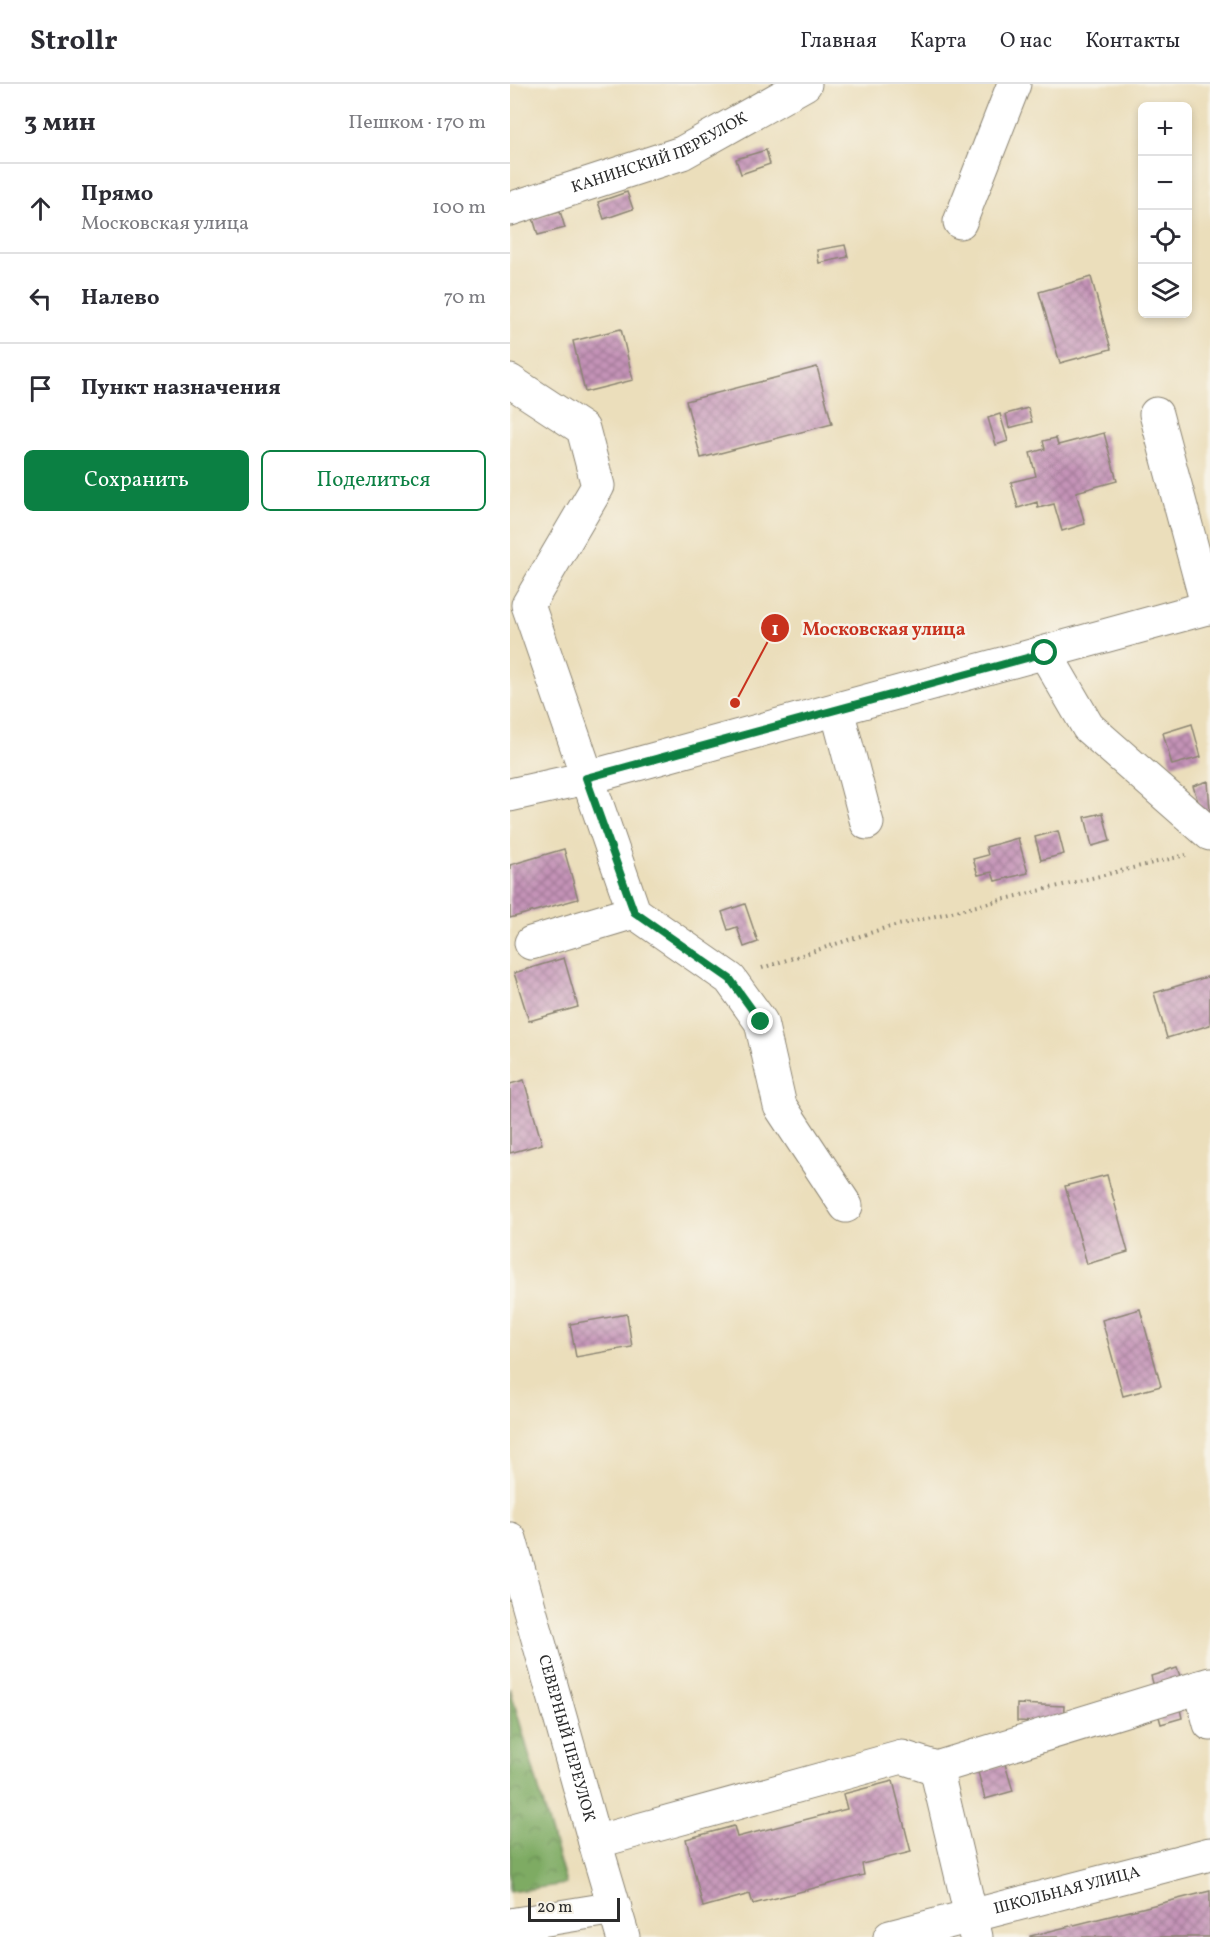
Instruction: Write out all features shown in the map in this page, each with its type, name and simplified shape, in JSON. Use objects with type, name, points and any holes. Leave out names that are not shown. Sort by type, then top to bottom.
[{"type":"street","name":"КАНИНСКИЙ ПЕРЕУЛОК","points":[[510,209],[682,153],[805,84]]},
{"type":"street","points":[[960,222],[1014,84]]},
{"type":"street","points":[[510,381],[583,429],[598,486],[528,605],[634,912],[730,979],[761,1022],[780,1106],[846,1206]]},
{"type":"street","points":[[510,795],[586,778],[1209,608],[1156,414]]},
{"type":"street","points":[[1045,653],[1088,727],[1199,844]]},
{"type":"street","points":[[837,710],[867,823]]},
{"type":"street","points":[[531,944],[634,912]]},
{"type":"street","name":"СЕВЕРНЫЙ ПЕРЕУЛОК","points":[[510,1539],[594,1842],[619,1923]]},
{"type":"street","points":[[594,1842],[902,1757],[936,1768],[1205,1686],[1210,1724]]},
{"type":"street","points":[[936,1768],[973,1927]]},
{"type":"street","name":"ШКОЛЬНАЯ УЛИЦА","points":[[890,1937],[973,1927],[1210,1854]]},
{"type":"street","points":[[510,1925],[619,1923]]},
{"type":"path","points":[[730,979],[882,929],[1199,844]]},
{"type":"green space","points":[[510,1688],[566,1884],[510,1892]]},
{"type":"building","points":[[766,150],[770,164],[741,174],[736,159]]},
{"type":"building","points":[[627,192],[633,209],[604,219],[598,202]]},
{"type":"building","points":[[560,211],[565,228],[538,235],[533,218]]},
{"type":"building","points":[[845,245],[848,257],[819,263],[817,250]]},
{"type":"building","points":[[1091,277],[1111,349],[1060,363],[1039,292]]},
{"type":"building","points":[[621,329],[633,380],[585,392],[573,341]]},
{"type":"building","points":[[817,367],[832,424],[701,458],[686,401]]},
{"type":"building","points":[[1028,408],[1032,422],[1009,428],[1006,414]]},
{"type":"building","points":[[1000,414],[1008,441],[996,445],[988,418]]},
{"type":"building","points":[[1104,433],[1117,481],[1076,492],[1085,524],[1062,531],[1054,504],[1038,508],[1037,502],[1018,508],[1011,482],[1036,476],[1030,453],[1045,449],[1043,441],[1056,438],[1058,445]]},
{"type":"building","points":[[1192,724],[1201,757],[1172,765],[1163,733]]},
{"type":"building","points":[[1208,781],[1210,812],[1202,815],[1193,786]]},
{"type":"building","points":[[1103,813],[1110,841],[1092,846],[1085,817]]},
{"type":"building","points":[[1058,831],[1064,854],[1041,860],[1035,837]]},
{"type":"building","points":[[1018,838],[1028,873],[995,881],[992,872],[978,875],[973,859],[988,855],[986,847]]},
{"type":"building","points":[[564,849],[578,899],[510,918],[510,865]]},
{"type":"building","points":[[745,904],[758,942],[744,947],[737,927],[728,930],[722,912]]},
{"type":"building","points":[[564,958],[578,1007],[529,1021],[514,973]]},
{"type":"building","points":[[1210,976],[1210,1025],[1167,1038],[1154,993]]},
{"type":"building","points":[[524,1080],[542,1144],[510,1153],[510,1084]]},
{"type":"building","points":[[1107,1175],[1128,1252],[1087,1264],[1065,1186]]},
{"type":"building","points":[[1140,1309],[1161,1386],[1123,1396],[1102,1320]]},
{"type":"building","points":[[627,1314],[632,1347],[576,1357],[570,1324]]},
{"type":"building","points":[[1177,1668],[1182,1681],[1155,1690],[1151,1676]]},
{"type":"building","points":[[1178,1700],[1182,1718],[1161,1724],[1156,1706]]},
{"type":"building","points":[[1017,1704],[1064,1706],[1063,1723],[1017,1721]]},
{"type":"building","points":[[1005,1764],[1013,1791],[985,1799],[978,1772]]},
{"type":"building","points":[[893,1781],[911,1852],[862,1864],[864,1875],[753,1904],[750,1894],[703,1907],[686,1839],[734,1826],[737,1837],[847,1809],[843,1794]]},
{"type":"building","points":[[1210,1891],[1210,1937],[1030,1937],[1030,1936]]},
{"type":"place","name":"Московская улица","points":[[735,703]]},
{"type":"route","points":[[761,1022],[730,979],[634,912],[586,778],[1045,653]]}]
